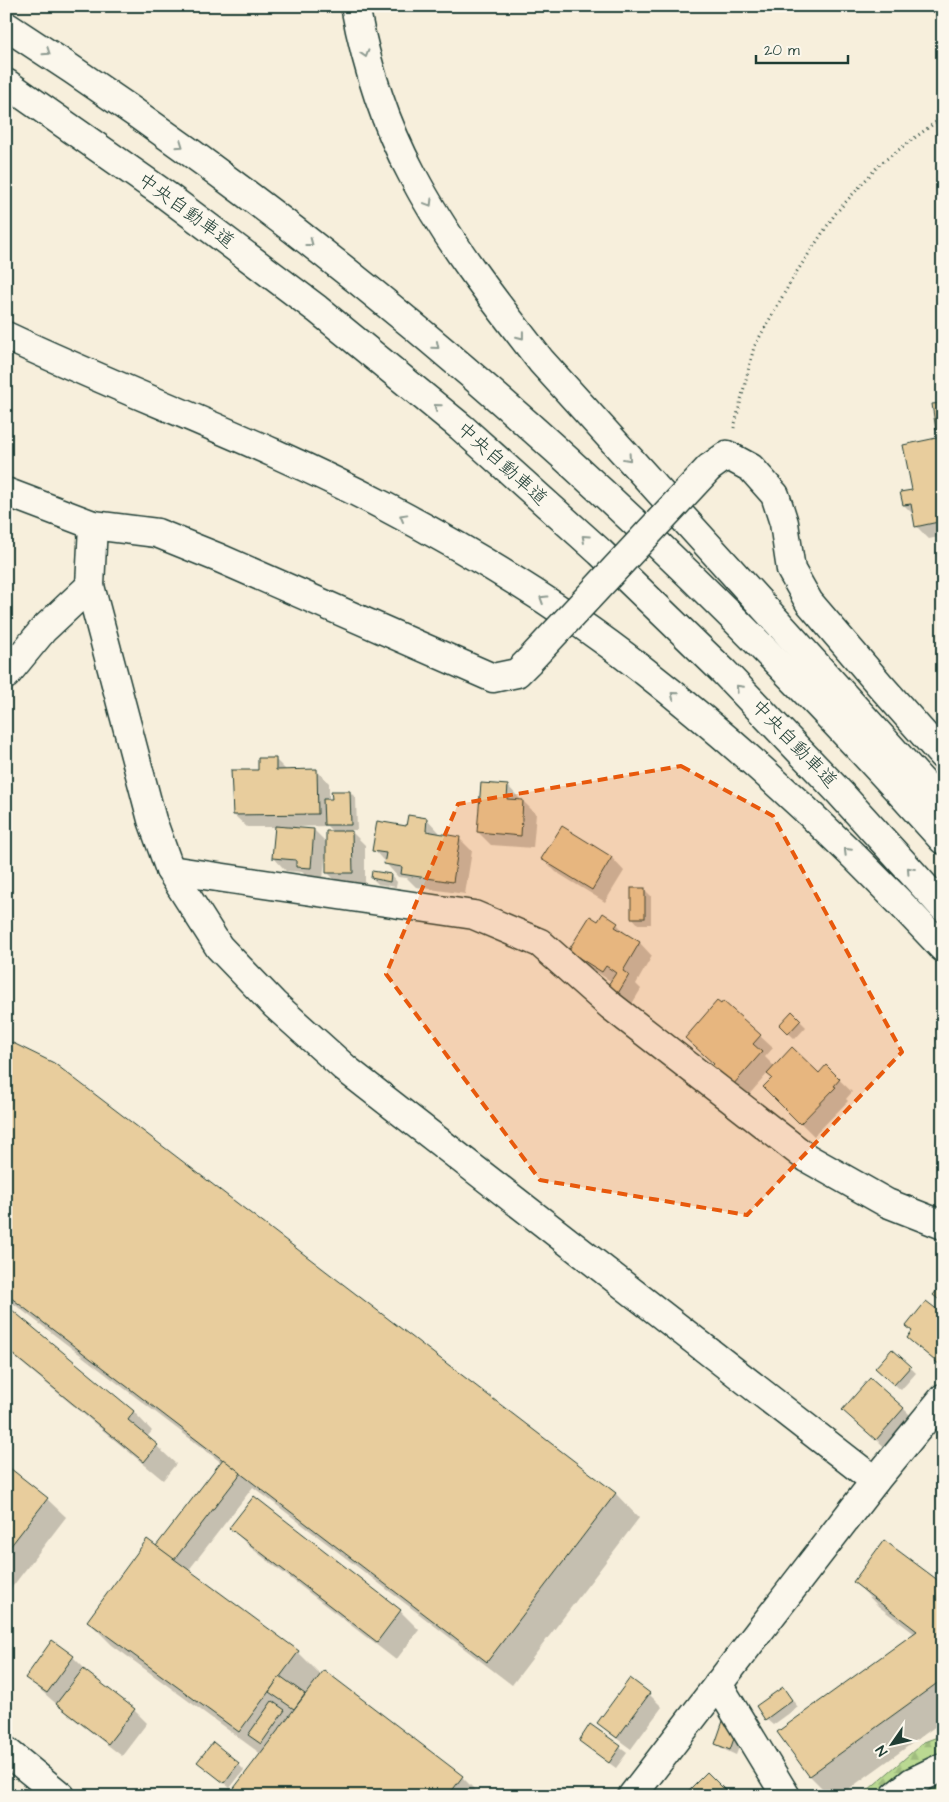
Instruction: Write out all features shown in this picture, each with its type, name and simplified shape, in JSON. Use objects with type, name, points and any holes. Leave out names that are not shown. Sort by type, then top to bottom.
[{"type":"main road","points":[[355,6],[361,41],[382,109],[412,174],[450,238],[495,302],[541,361],[943,805]]},
{"type":"main road","points":[[6,26],[48,52],[201,160],[349,272],[492,393],[632,519],[754,638],[873,762],[943,840]]},
{"type":"main road","name":"中央自動車道","points":[[6,83],[167,196],[316,309],[461,427],[600,552],[724,672],[840,793],[943,907]]},
{"type":"main road","points":[[6,336],[301,465],[384,506],[464,550],[546,601],[642,668],[730,740],[809,813],[943,948]]},
{"type":"main road","points":[[6,353],[224,431]]},
{"type":"main road","points":[[6,492],[93,525],[157,534],[220,558],[493,678],[517,673],[718,461],[751,468],[775,495],[784,523],[791,570],[809,602],[943,756]]},
{"type":"main road","points":[[93,525],[90,586],[152,820],[170,870],[218,947],[275,1005],[346,1069],[875,1481]]},
{"type":"main road","points":[[6,675],[42,630],[90,586]]},
{"type":"main road","points":[[170,870],[474,915],[540,943],[611,1006],[807,1158],[887,1203],[943,1226]]},
{"type":"main road","points":[[632,1796],[875,1481],[943,1398]]},
{"type":"main road","points":[[718,1684],[786,1796]]},
{"type":"main road","points":[[6,1751],[61,1796]]},
{"type":"main road","points":[[895,1796],[912,1782],[943,1766]]},
{"type":"path","points":[[718,461],[754,347],[794,276],[835,214],[880,164],[940,119],[943,120]]},
{"type":"highlighted area","points":[[681,766],[773,816],[902,1052],[747,1215],[540,1180],[386,974],[458,804]]},
{"type":"green space","points":[[943,1735],[943,1796],[861,1796],[924,1742]]},
{"type":"building","points":[[939,133],[943,133],[943,159],[939,159]]},
{"type":"building","points":[[943,403],[943,429],[936,430],[932,404]]},
{"type":"building","points":[[941,437],[943,446],[943,521],[915,527],[911,504],[903,505],[900,492],[912,490],[903,445]]},
{"type":"building","points":[[258,758],[276,758],[276,770],[317,769],[318,814],[233,815],[231,770],[258,770]]},
{"type":"building","points":[[481,783],[508,785],[507,799],[523,800],[521,836],[477,832]]},
{"type":"building","points":[[331,791],[350,791],[351,825],[324,825],[323,799],[332,799]]},
{"type":"building","points":[[408,815],[427,818],[426,831],[460,837],[453,882],[401,874],[402,867],[384,864],[386,853],[372,851],[377,821],[406,826]]},
{"type":"building","points":[[275,826],[314,829],[311,868],[296,867],[296,860],[272,858]]},
{"type":"building","points":[[562,826],[612,857],[592,890],[541,859]]},
{"type":"building","points":[[326,831],[352,831],[353,873],[326,873]]},
{"type":"building","points":[[372,871],[391,874],[390,882],[371,878]]},
{"type":"building","points":[[631,888],[645,888],[645,918],[631,918]]},
{"type":"building","points":[[603,913],[618,923],[615,927],[640,942],[623,971],[629,975],[617,995],[606,988],[616,973],[606,966],[602,972],[568,951],[590,916],[598,921]]},
{"type":"building","points":[[717,1001],[721,1004],[723,1001],[761,1035],[753,1044],[762,1052],[732,1086],[711,1067],[714,1064],[685,1038]]},
{"type":"building","points":[[792,1011],[801,1020],[788,1034],[779,1025]]},
{"type":"building","points":[[6,1042],[13,1043],[54,1063],[616,1493],[487,1662],[6,1294]]},
{"type":"building","points":[[792,1047],[819,1073],[826,1065],[840,1079],[834,1086],[836,1087],[800,1124],[763,1087],[772,1078],[767,1074]]},
{"type":"building","points":[[943,1283],[943,1303],[933,1295]]},
{"type":"building","points":[[926,1301],[943,1314],[943,1319],[939,1324],[943,1326],[943,1362],[940,1365],[907,1338],[912,1331],[906,1326]]},
{"type":"building","points":[[6,1305],[134,1411],[128,1420],[158,1445],[144,1462],[6,1349]]},
{"type":"building","points":[[892,1349],[911,1366],[894,1385],[875,1368]]},
{"type":"building","points":[[870,1378],[904,1408],[876,1440],[842,1410]]},
{"type":"building","points":[[223,1459],[241,1473],[174,1560],[156,1546]]},
{"type":"building","points":[[6,1465],[48,1498],[6,1552]]},
{"type":"building","points":[[254,1496],[401,1610],[377,1642],[229,1528]]},
{"type":"building","points":[[147,1539],[299,1651],[239,1732],[87,1621]]},
{"type":"building","points":[[884,1540],[943,1584],[943,1679],[809,1776],[777,1732],[917,1631],[853,1582]]},
{"type":"building","points":[[52,1640],[74,1656],[47,1693],[25,1678]]},
{"type":"building","points":[[83,1669],[135,1709],[108,1744],[56,1704]]},
{"type":"building","points":[[324,1670],[463,1776],[448,1796],[228,1796]]},
{"type":"building","points":[[280,1676],[305,1694],[294,1709],[269,1692]]},
{"type":"building","points":[[630,1678],[650,1693],[617,1738],[597,1723]]},
{"type":"building","points":[[783,1687],[792,1700],[765,1720],[756,1706]]},
{"type":"building","points":[[272,1701],[285,1710],[261,1744],[248,1735]]},
{"type":"building","points":[[723,1721],[738,1727],[730,1750],[715,1744]]},
{"type":"building","points":[[590,1724],[621,1746],[609,1763],[579,1741]]},
{"type":"building","points":[[213,1742],[239,1763],[224,1783],[197,1762]]},
{"type":"building","points":[[707,1772],[731,1796],[683,1796]]}]
